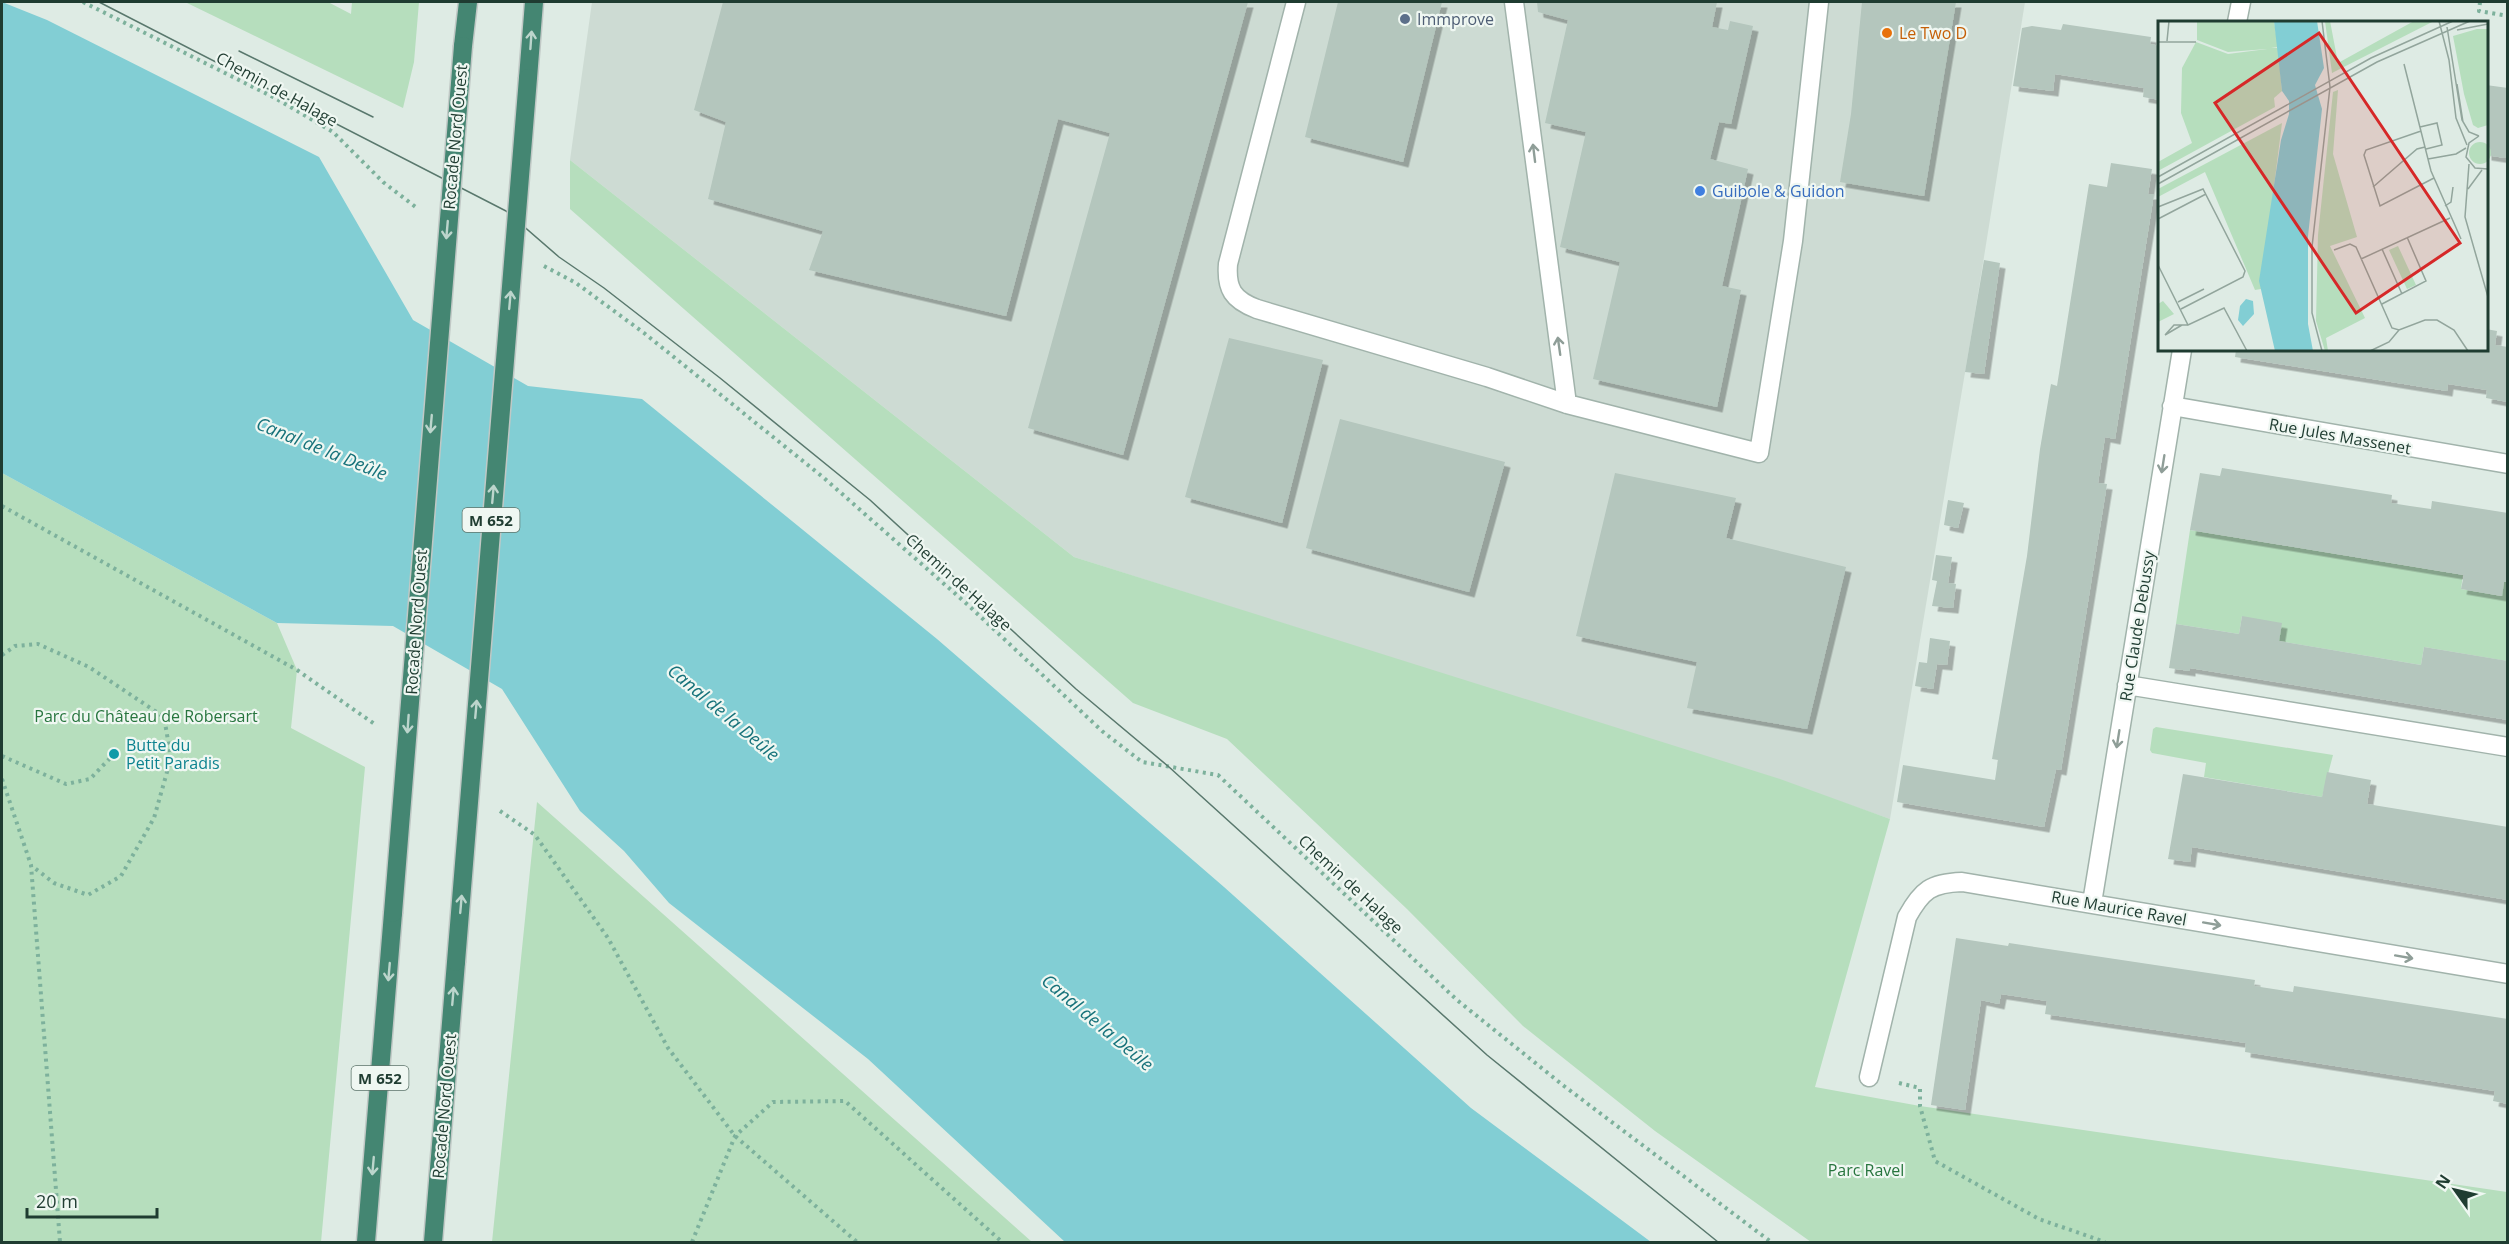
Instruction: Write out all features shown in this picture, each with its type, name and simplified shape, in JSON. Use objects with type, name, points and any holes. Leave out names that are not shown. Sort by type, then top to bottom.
[{"type":"highway","name":"Rocade Nord Ouest","points":[[366,1242],[468,2]]},
{"type":"highway","name":"Rocade Nord Ouest","points":[[433,1242],[534,2]]},
{"type":"street","points":[[1296,2],[1228,264],[1229,288],[1237,298],[1257,309],[1487,377],[1567,404],[1759,453],[1793,241],[1819,2]]},
{"type":"street","points":[[1514,2],[1567,404]]},
{"type":"street","points":[[2237,21],[2241,2]]},
{"type":"street","name":"Rue Claude Debussy","points":[[2092,903],[2182,351]]},
{"type":"street","name":"Rue Jules Massenet","points":[[2172,406],[2508,464]]},
{"type":"street","points":[[2127,685],[2508,747]]},
{"type":"street","name":"Rue Maurice Ravel","points":[[1869,1077],[1907,917],[1916,899],[1929,887],[1946,882],[1962,882],[2092,903],[2508,974]]},
{"type":"path","name":"Chemin de Halage","points":[[83,2],[275,99],[333,132],[383,182],[418,208]]},
{"type":"path","points":[[2480,2],[2479,11],[2508,16]]},
{"type":"path","name":"Chemin de Halage","points":[[542,264],[576,283],[644,333],[824,478],[968,604],[1102,731],[1143,762],[1218,775],[1457,1000],[1564,1086],[1771,1242]]},
{"type":"path","points":[[2,654],[15,646],[38,644],[88,667],[164,717],[171,758],[154,818],[121,876],[88,895],[54,883],[31,865]]},
{"type":"path","points":[[2,756],[66,784],[90,780],[114,754]]},
{"type":"path","points":[[2,779],[31,865],[60,1242]]},
{"type":"path","points":[[1869,1077],[1920,1088],[1920,1106],[1935,1161],[2039,1218],[2105,1242]]},
{"type":"path","points":[[692,1242],[735,1136],[773,1102],[845,1101],[1002,1242]]},
{"type":"path","points":[[735,1136],[857,1242]]},
{"type":"shaded area","points":[[592,2],[2025,2],[1890,819],[1810,791],[1074,557],[570,160]]},
{"type":"green space","points":[[185,2],[328,2],[351,14],[352,2],[419,2],[414,62],[403,108]]},
{"type":"green space","name":"Parc Ravel","points":[[570,160],[1074,557],[1780,779],[1890,819],[1815,1087],[1920,1106],[2507,1192],[2507,1242],[1811,1242],[1655,1131],[1523,1026],[1407,909],[1227,739],[1133,703],[570,209]]},
{"type":"green space","name":"Parc du Château de Robersart","points":[[2,473],[277,623],[297,670],[291,728],[365,767],[321,1242],[2,1242]]},
{"type":"green space","points":[[2190,530],[2463,575],[2461,589],[2501,596],[2504,582],[2507,582],[2507,661],[2424,647],[2421,665],[2279,641],[2242,616],[2239,634],[2176,624]]},
{"type":"green space","points":[[2156,727],[2333,755],[2322,797],[2204,777],[2206,763],[2152,753],[2150,750],[2153,729]]},
{"type":"green space","points":[[537,802],[1032,1242],[492,1242]]},
{"type":"water","name":"Canal de la Deûle","points":[[2,2],[47,20],[319,157],[413,320],[528,386],[642,399],[937,639],[1224,887],[1471,1108],[1651,1242],[1065,1242],[868,1059],[669,903],[624,851],[580,811],[502,689],[393,626],[277,623],[2,473]]},
{"type":"building","points":[[723,2],[1248,2],[1123,455],[1028,428],[1110,133],[1058,119],[1006,316],[809,270],[823,231],[708,199],[726,122],[694,110]]},
{"type":"building","points":[[1338,2],[1442,2],[1403,162],[1305,137]]},
{"type":"building","points":[[1537,2],[1717,2],[1712,27],[1728,30],[1730,21],[1753,26],[1731,124],[1719,122],[1710,159],[1748,169],[1722,286],[1741,290],[1717,407],[1593,379],[1620,262],[1560,247],[1586,132],[1545,123],[1568,20],[1538,12]]},
{"type":"building","points":[[1862,2],[1956,2],[1924,196],[1840,182],[1851,114]]},
{"type":"building","points":[[2063,24],[2151,37],[2150,44],[2158,46],[2158,100],[2143,97],[2144,88],[2055,74],[2053,91],[2013,86],[2022,28],[2032,26],[2061,30]]},
{"type":"building","points":[[2488,85],[2508,88],[2508,149],[2505,158],[2488,155]]},
{"type":"building","points":[[2111,163],[2152,169],[2148,194],[2154,194],[2115,439],[2105,437],[2098,483],[2107,484],[2061,770],[2056,769],[2044,827],[1897,802],[1903,765],[1995,780],[1998,760],[1992,759],[2027,556],[2040,449],[2051,384],[2057,386],[2089,184],[2107,187]]},
{"type":"building","points":[[1984,260],[2000,263],[1984,374],[1965,372]]},
{"type":"building","points":[[2488,329],[2497,331],[2495,345],[2508,347],[2508,402],[2486,398],[2487,390],[2448,384],[2447,391],[2235,357],[2236,351],[2488,351]]},
{"type":"building","points":[[1229,338],[1323,360],[1282,523],[1185,497]]},
{"type":"building","points":[[1340,419],[1505,462],[1469,592],[1306,548]]},
{"type":"building","points":[[2222,468],[2392,495],[2391,503],[2410,506],[2431,509],[2432,501],[2508,513],[2508,582],[2504,582],[2502,596],[2461,589],[2464,575],[2190,530],[2200,473],[2220,476]]},
{"type":"building","points":[[1615,473],[1736,498],[1726,538],[1846,567],[1807,729],[1687,708],[1697,662],[1576,636]]},
{"type":"building","points":[[1948,500],[1964,503],[1958,528],[1944,525]]},
{"type":"building","points":[[1936,555],[1952,557],[1948,583],[1956,584],[1953,608],[1932,606],[1937,581],[1932,580]]},
{"type":"building","points":[[2242,616],[2282,623],[2279,641],[2421,665],[2424,647],[2508,661],[2508,720],[2190,668],[2190,671],[2169,668],[2176,624],[2239,634]]},
{"type":"building","points":[[1930,638],[1950,641],[1947,665],[1937,664],[1933,689],[1915,686],[1919,662],[1927,663]]},
{"type":"building","points":[[2327,772],[2371,780],[2367,804],[2508,827],[2508,900],[2192,847],[2190,862],[2168,859],[2183,774],[2322,797]]},
{"type":"building","points":[[1956,938],[2008,946],[2009,943],[2255,980],[2254,986],[2293,992],[2294,986],[2508,1019],[2508,1104],[2493,1101],[2495,1091],[2245,1052],[2246,1043],[2045,1014],[2047,1001],[2001,994],[1999,1004],[1981,1000],[1965,1110],[1931,1105]]},
{"type":"tram line","points":[[99,2],[506,211],[559,257],[604,288],[720,378],[870,500],[1076,689],[1169,767],[1487,1055],[1718,1242]]},
{"type":"tram line","points":[[239,51],[373,117]]},
{"type":"place","name":"Immprove","points":[[1405,19]]},
{"type":"place","name":"Le Two D","points":[[1887,33]]},
{"type":"place","name":"Guibole & Guidon","points":[[1700,191]]},
{"type":"place","name":"Butte du Petit Paradis","points":[[114,754]]}]
